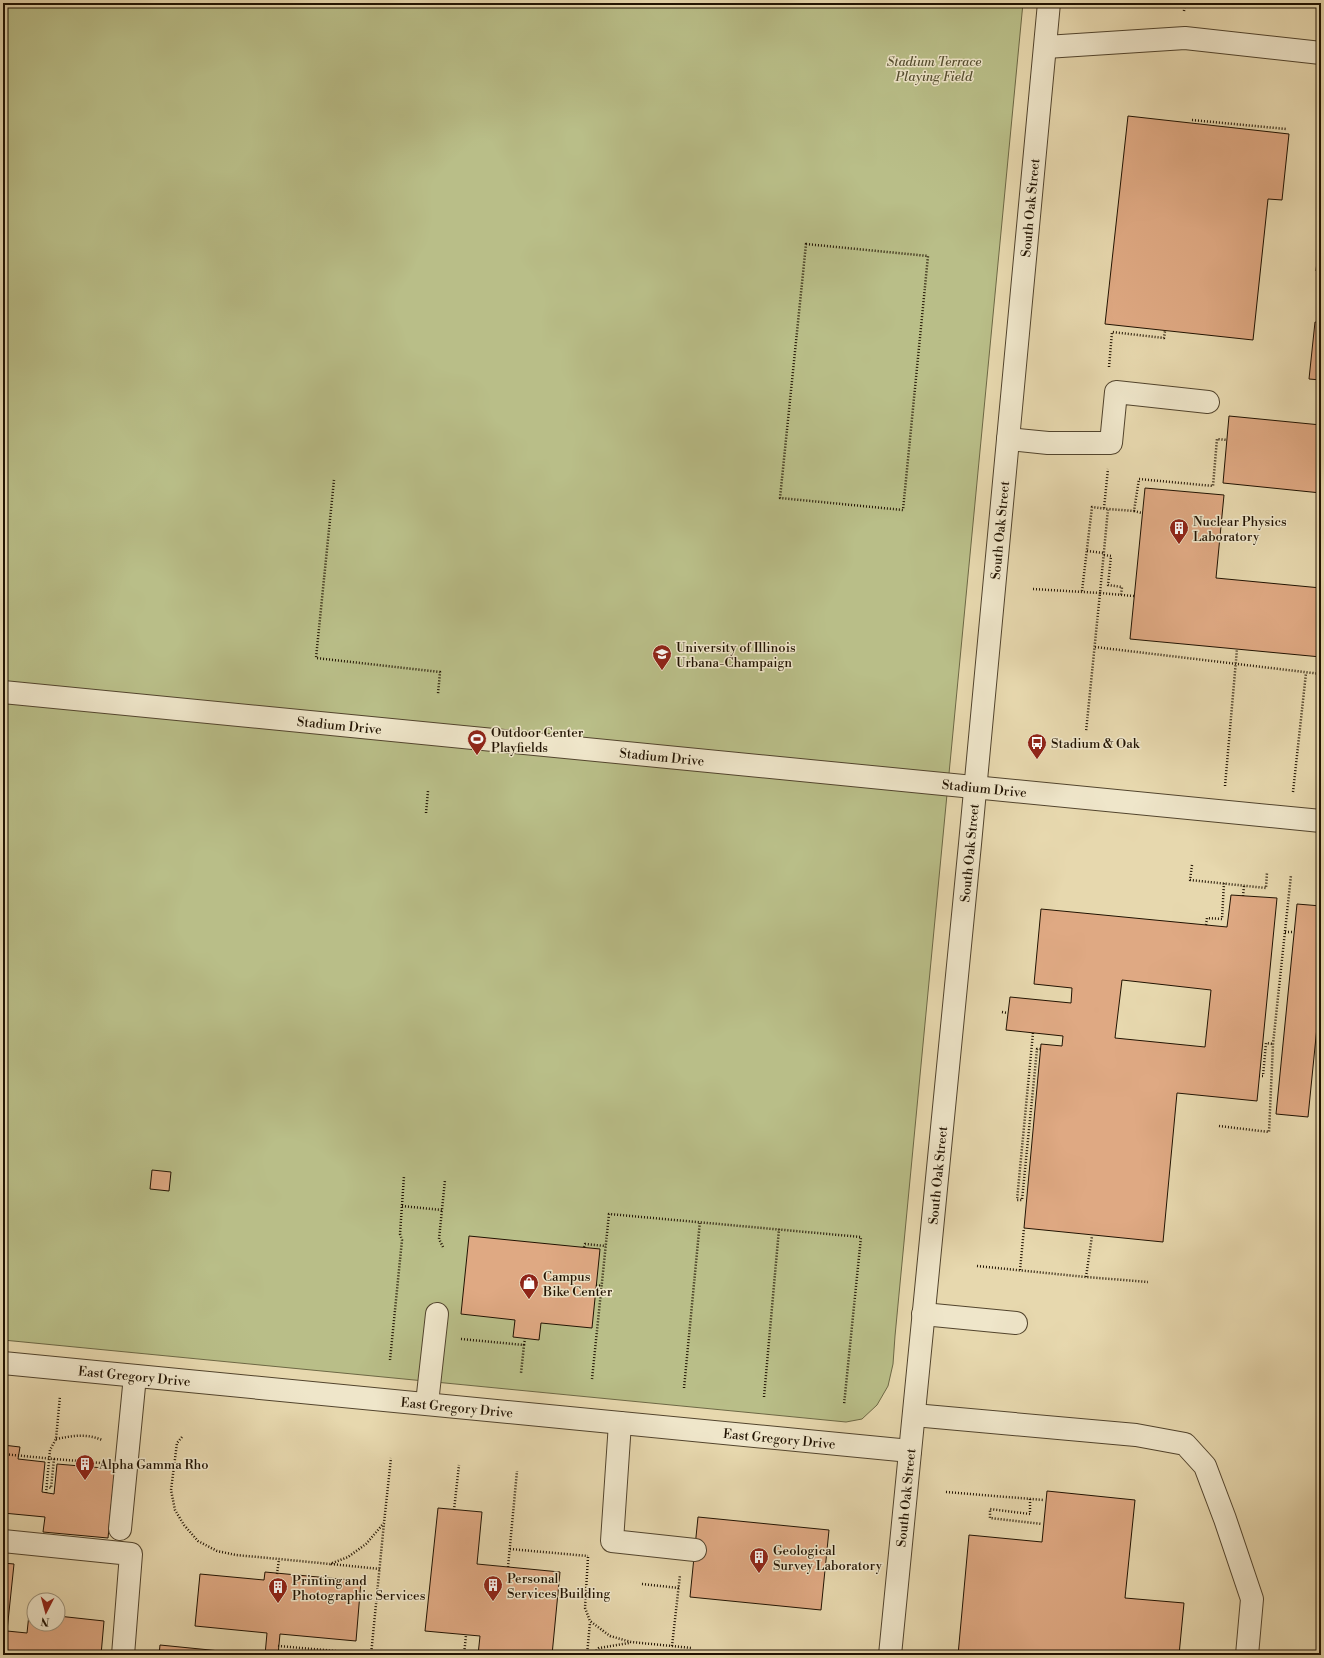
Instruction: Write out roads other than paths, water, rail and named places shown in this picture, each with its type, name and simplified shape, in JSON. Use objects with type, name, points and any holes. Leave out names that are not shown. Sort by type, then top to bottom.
[{"type":"street","name":"South Oak Street","points":[[890,1655],[975,787],[1049,3]]},
{"type":"street","points":[[1046,47],[1185,38],[1321,53]]},
{"type":"street","points":[[1008,439],[1048,443],[1111,443],[1116,392],[1208,402]]},
{"type":"street","name":"Stadium Drive","points":[[3,692],[1321,821]]},
{"type":"street","points":[[427,1403],[437,1314]]},
{"type":"street","points":[[923,1314],[1016,1323]]},
{"type":"street","name":"East Gregory Drive","points":[[3,1363],[910,1451]]},
{"type":"street","points":[[120,1529],[135,1376]]},
{"type":"street","points":[[914,1414],[1136,1435],[1185,1444],[1205,1466],[1252,1599],[1247,1655]]},
{"type":"street","points":[[620,1423],[612,1540],[688,1550]]},
{"type":"street","points":[[3,1541],[132,1554],[123,1655]]},
{"type":"place","name":"Nuclear Physics Laboratory","points":[[1179,545]]},
{"type":"place","name":"University of Illinois Urbana-Champaign","points":[[662,671]]},
{"type":"place","name":"Outdoor Center Playfields","points":[[477,756]]},
{"type":"place","name":"Stadium & Oak","points":[[1037,760]]},
{"type":"place","name":"Campus Bike Center","points":[[529,1300]]},
{"type":"place","name":"Alpha Gamma Rho","points":[[85,1481]]},
{"type":"place","name":"Geological Survey Laboratory","points":[[759,1574]]},
{"type":"place","name":"Personal Services Building","points":[[493,1602]]},
{"type":"place","name":"Printing and Photographic Services","points":[[278,1604]]},
{"type":"park label","name":"Stadium Terrace Playing Field","points":[[934,68]]}]
